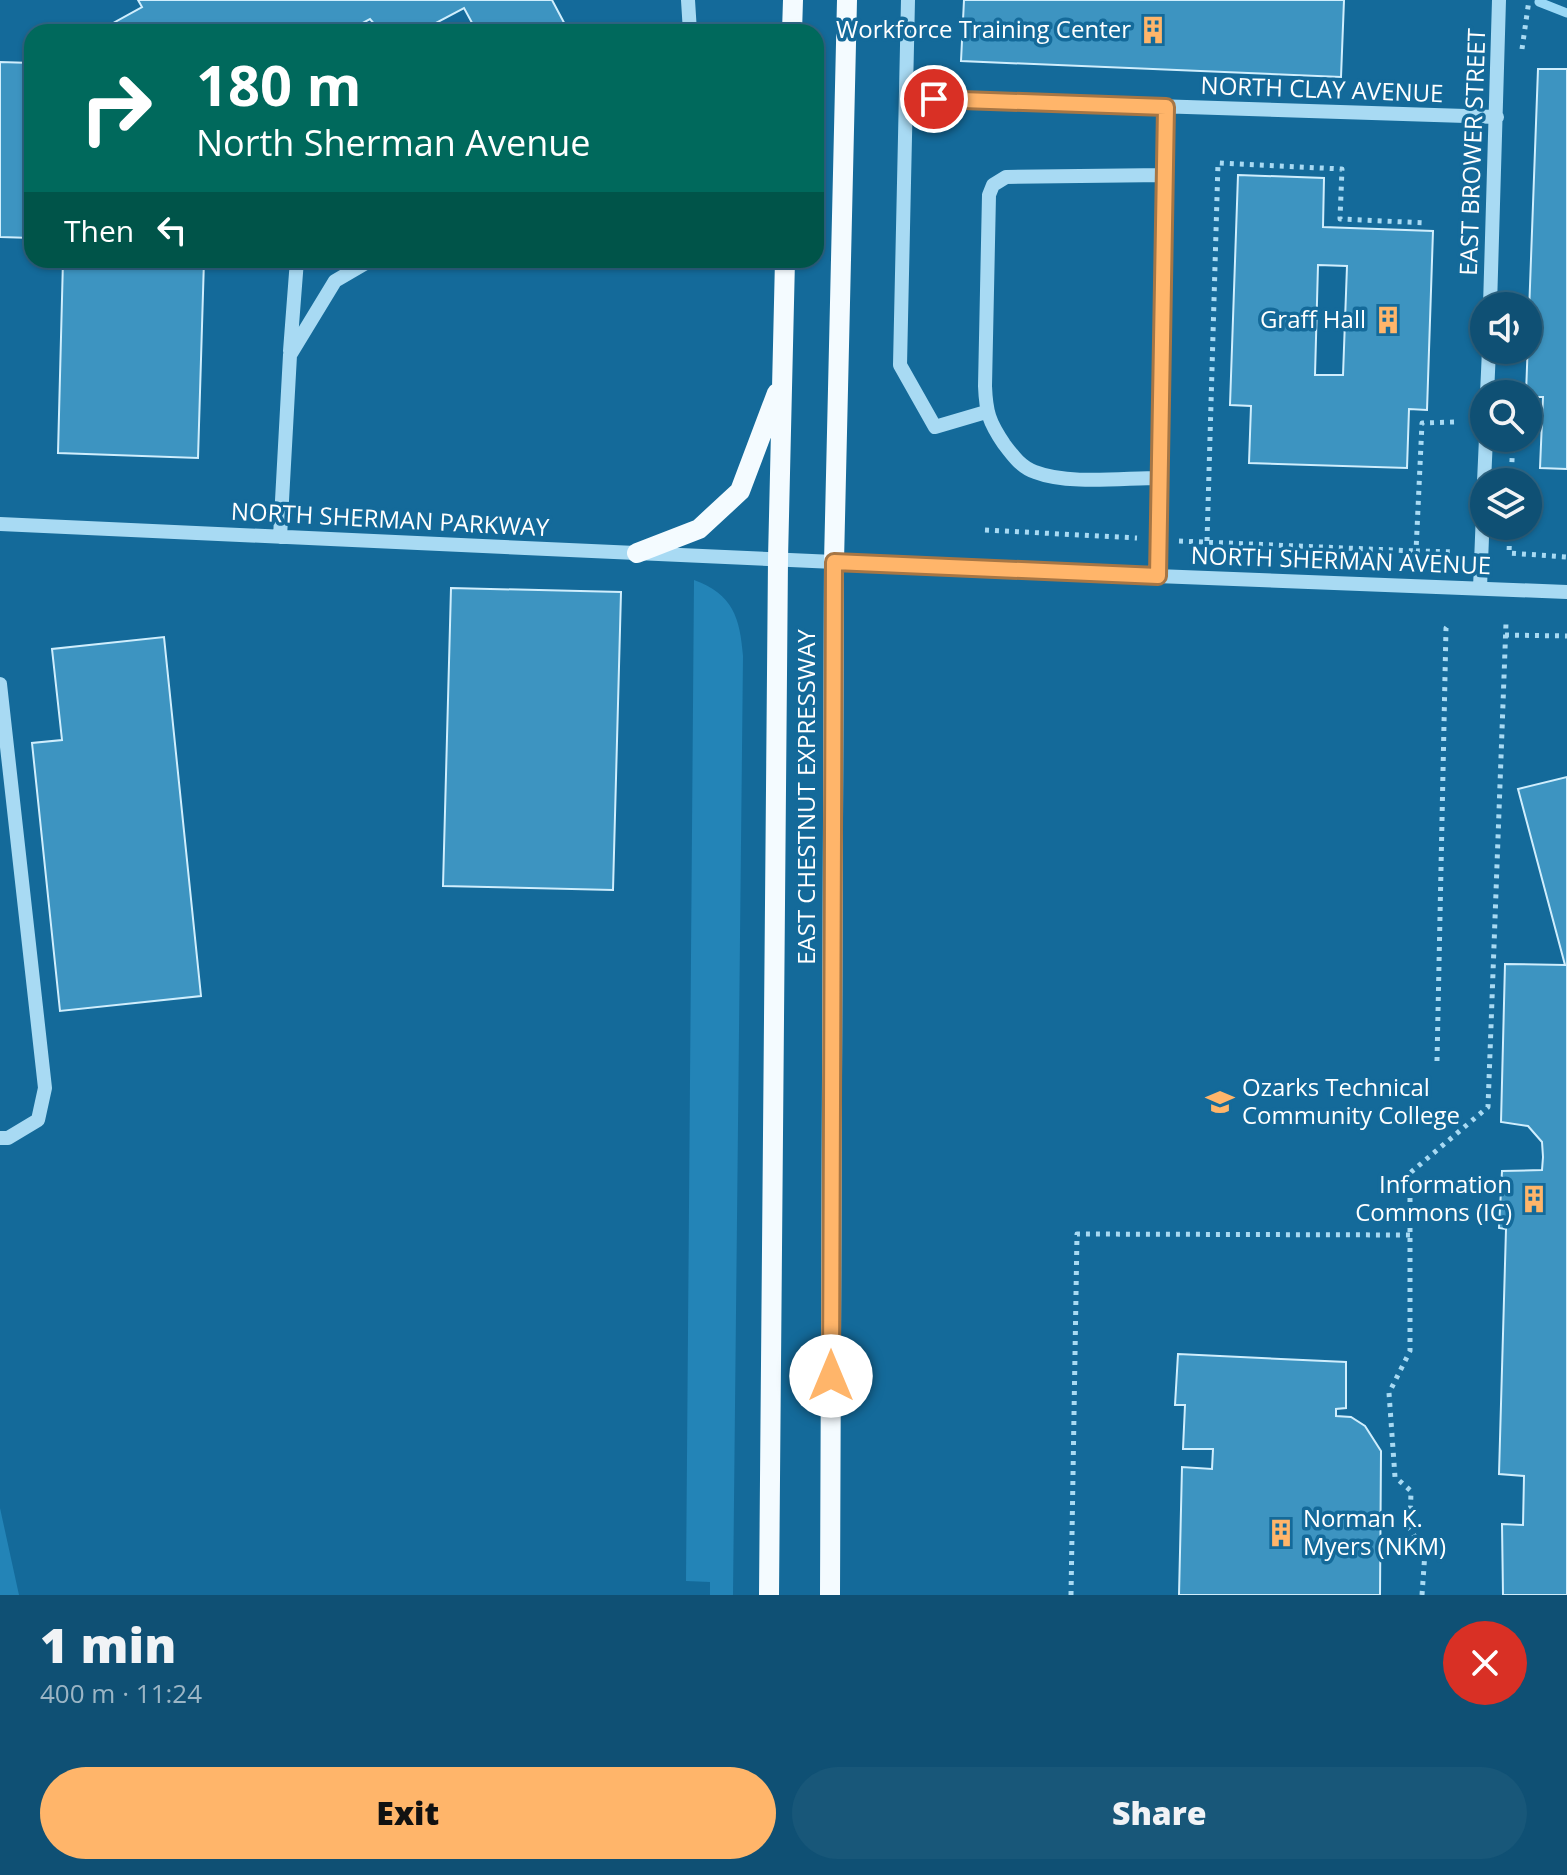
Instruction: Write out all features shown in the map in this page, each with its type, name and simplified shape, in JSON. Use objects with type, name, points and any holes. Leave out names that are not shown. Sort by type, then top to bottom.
[{"type":"main road","points":[[792,24],[793,0]]},
{"type":"main road","name":"EAST CHESTNUT EXPRESSWAY","points":[[830,1595],[834,562],[847,0]]},
{"type":"main road","name":"EAST CHESTNUT EXPRESSWAY","points":[[769,1595],[778,559],[785,268]]},
{"type":"main road","points":[[637,553],[699,529],[740,491],[782,378]]},
{"type":"street","points":[[688,0],[690,24]]},
{"type":"street","points":[[908,0],[900,365],[935,427],[986,412]]},
{"type":"street","name":"EAST BROWER STREET","points":[[1491,292],[1499,0]]},
{"type":"street","name":"NORTH CLAY AVENUE","points":[[906,98],[1497,117]]},
{"type":"street","points":[[1158,576],[1166,107]]},
{"type":"street","points":[[1159,478],[1066,478],[1036,473],[1016,460],[986,412],[989,195],[993,185],[1006,177],[1165,175]]},
{"type":"street","points":[[280,537],[296,268]]},
{"type":"street","points":[[290,355],[335,281],[357,268]]},
{"type":"street","name":"NORTH SHERMAN PARKWAY","points":[[0,524],[778,559]]},
{"type":"street","points":[[1480,588],[1482,540]]},
{"type":"street","name":"NORTH SHERMAN AVENUE","points":[[778,559],[1567,592]]},
{"type":"street","points":[[0,684],[45,1088],[38,1120],[8,1138],[0,1138]]},
{"type":"path","points":[[1207,541],[1218,163],[1342,169],[1340,219],[1427,223]]},
{"type":"path","points":[[1416,561],[1422,423],[1454,422]]},
{"type":"path","points":[[985,530],[1455,552]]},
{"type":"path","points":[[1509,540],[1509,553],[1567,557]]},
{"type":"path","points":[[1437,1061],[1446,628],[1450,623]]},
{"type":"path","points":[[1422,1595],[1425,1552],[1410,1529],[1411,1491],[1395,1477],[1389,1393],[1410,1351],[1410,1173],[1488,1107],[1506,623]]},
{"type":"path","points":[[1505,635],[1567,636]]},
{"type":"path","points":[[1071,1595],[1077,1234],[1411,1235]]},
{"type":"shaded area","points":[[694,580],[718,592],[732,609],[740,630],[743,656],[733,1595],[710,1595],[710,1582],[686,1581]]},
{"type":"shaded area","points":[[0,1508],[19,1595],[0,1595]]},
{"type":"building","points":[[138,0],[552,0],[565,24],[473,24],[464,8],[434,24],[374,24],[370,19],[361,24],[111,24],[142,7]]},
{"type":"building","name":"Workforce Training Center","points":[[964,0],[1344,0],[1341,77],[961,61]]},
{"type":"building","points":[[0,62],[24,63],[24,238],[0,237]]},
{"type":"building","points":[[1538,69],[1567,69],[1567,469],[1540,468],[1542,380],[1527,380],[1527,364],[1542,364],[1542,292],[1530,292]]},
{"type":"building","name":"Graff Hall","points":[[1238,175],[1324,178],[1323,227],[1433,231],[1427,410],[1409,409],[1407,468],[1249,463],[1251,406],[1230,405]],"holes":[[[1318,265],[1347,266],[1343,375],[1315,375]]]},
{"type":"building","points":[[63,268],[204,268],[198,458],[58,453]]},
{"type":"building","points":[[451,588],[621,592],[613,890],[443,886]]},
{"type":"building","points":[[164,637],[201,996],[60,1011],[32,743],[62,740],[52,649]]},
{"type":"building","name":"Information Commons (IC)","points":[[1567,777],[1567,1595],[1503,1595],[1502,1524],[1523,1525],[1524,1476],[1499,1474],[1506,1229],[1499,1228],[1502,1171],[1542,1170],[1543,1157],[1542,1142],[1528,1126],[1501,1122],[1505,964],[1565,965],[1518,789]]},
{"type":"building","name":"Norman K. Myers (NKM)","points":[[1178,1354],[1346,1362],[1346,1408],[1336,1409],[1336,1416],[1351,1417],[1365,1426],[1381,1451],[1380,1595],[1179,1595],[1182,1467],[1212,1469],[1213,1449],[1183,1449],[1185,1405],[1175,1405]]},
{"type":"waterway","points":[[1539,2],[1567,13]]},
{"type":"place","name":"Workforce Training Center","points":[[1153,30]]},
{"type":"place","name":"Graff Hall","points":[[1388,320]]},
{"type":"place","name":"Ozarks Technical Community College","points":[[1220,1102]]},
{"type":"place","name":"Information Commons (IC)","points":[[1534,1199]]},
{"type":"place","name":"Norman K. Myers (NKM)","points":[[1281,1533]]},
{"type":"route","points":[[831,1376],[834,562],[1158,576],[1166,107],[934,99]]}]
